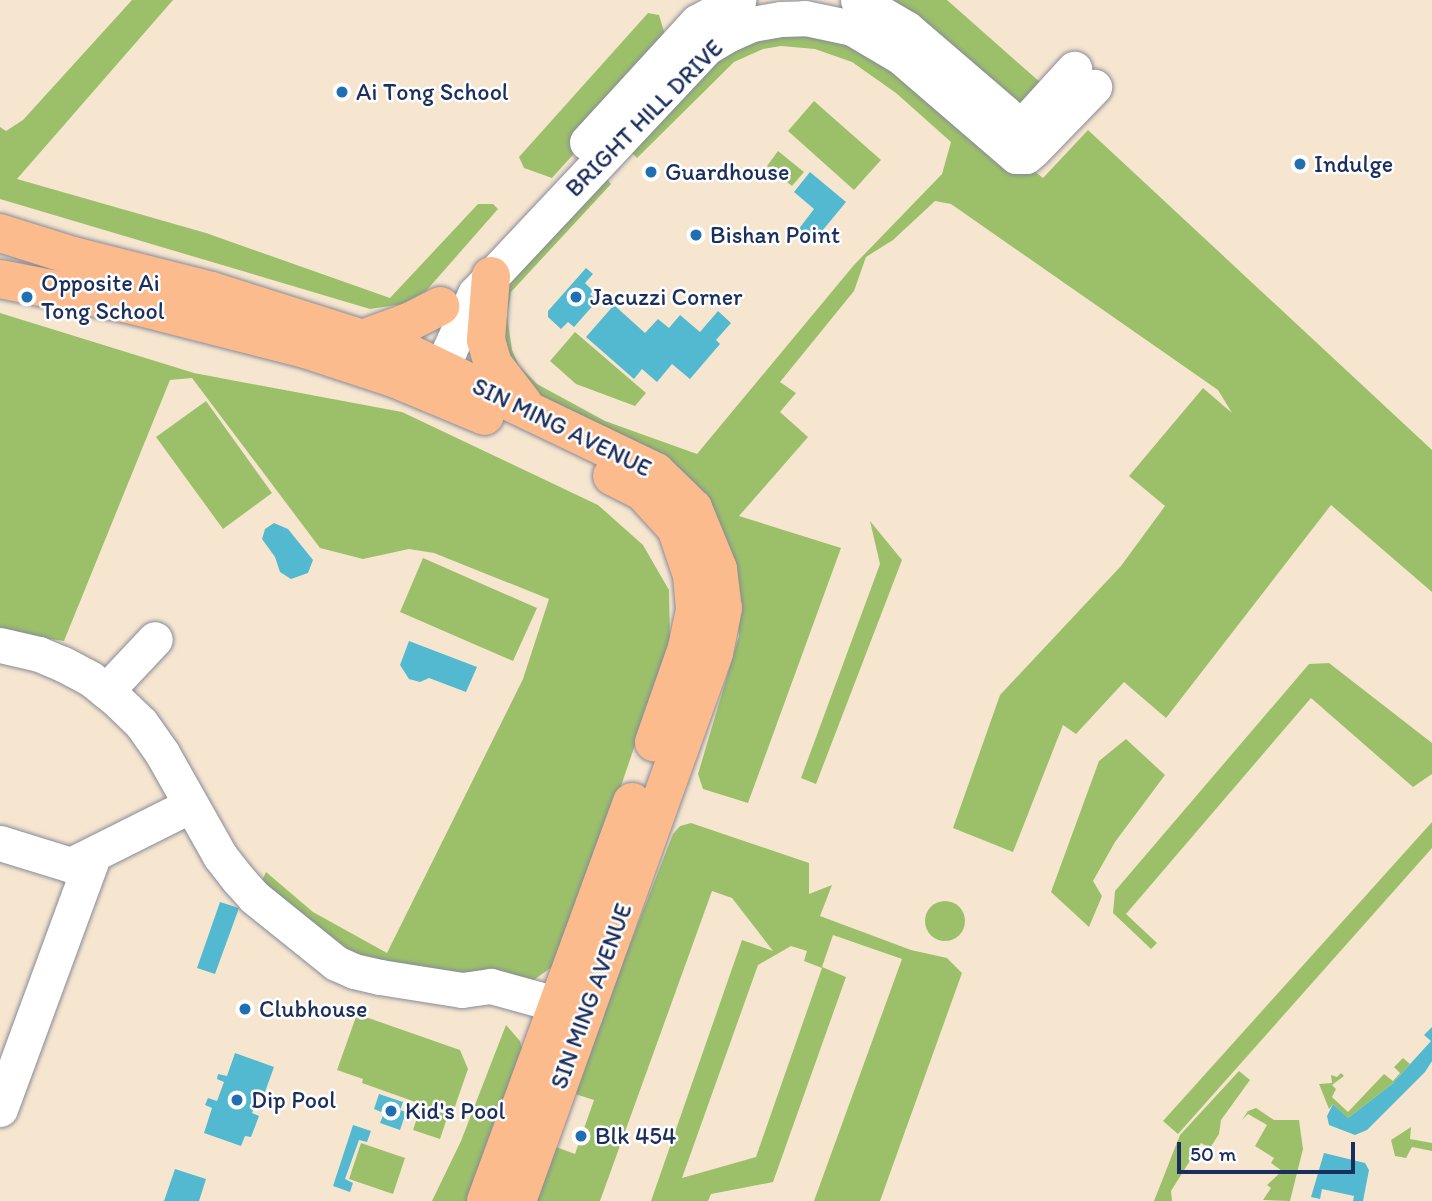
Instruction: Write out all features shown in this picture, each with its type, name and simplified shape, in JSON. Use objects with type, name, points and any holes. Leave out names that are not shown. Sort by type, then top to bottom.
[{"type":"main road","name":"SIN MING AVENUE","points":[[0,233],[73,256],[212,290],[362,339],[515,429],[643,492],[676,528],[692,575],[695,610],[687,648],[568,1018],[517,1201]]},
{"type":"main road","points":[[491,276],[486,340],[494,363],[526,407]]},
{"type":"main road","name":"SIN MING AVENUE","points":[[0,279],[133,304],[304,349],[421,374],[526,407],[656,472],[673,485],[693,508],[718,569],[723,608],[715,653],[656,810],[568,1018],[486,1201]]},
{"type":"main road","points":[[362,339],[392,329],[440,306]]},
{"type":"street","name":"BRIGHT HILL DRIVE","points":[[421,374],[440,306],[464,273],[554,180],[697,22],[738,0]]},
{"type":"street","name":"BRIGHT HILL DRIVE","points":[[421,374],[475,294],[707,47],[752,24],[863,12],[901,57],[1017,156],[1026,156],[1033,150],[1084,78]]},
{"type":"street","points":[[106,691],[155,639]]},
{"type":"street","points":[[0,645],[39,654],[63,664],[106,691],[141,723],[238,879],[254,897],[326,956],[354,971],[462,990],[491,986],[568,1018]]},
{"type":"street","points":[[0,842],[60,864],[71,865],[191,805]]},
{"type":"street","points":[[0,1109],[93,856]]},
{"type":"green space","points":[[132,0],[173,0],[17,179],[206,233],[390,298],[478,204],[493,204],[498,209],[426,291],[403,304],[370,309],[0,199],[0,127],[6,131],[23,120]]},
{"type":"green space","points":[[858,0],[947,0],[1041,83],[1021,127]]},
{"type":"green space","points":[[648,13],[659,15],[669,48],[552,178],[524,168],[519,157]]},
{"type":"green space","points":[[829,23],[972,121],[1043,178],[1088,130],[1432,450],[1432,592],[1331,505],[1166,718],[1124,682],[1076,734],[1063,725],[1013,852],[953,828],[1000,695],[1121,566],[1165,506],[1129,476],[1203,388],[1232,413],[1218,390],[951,204],[935,201],[893,240],[866,257],[854,291],[780,382],[796,393],[780,412],[808,437],[739,516],[841,548],[748,803],[703,789],[698,774],[739,636],[735,598],[531,393],[499,337],[504,275],[601,172],[611,184],[511,292],[507,315],[512,350],[519,366],[537,384],[605,421],[697,454],[854,265],[942,174],[951,142],[896,93],[852,62],[815,49],[781,46],[763,49],[734,62],[637,158],[620,141],[707,48]]},
{"type":"green space","points":[[814,101],[881,160],[854,190],[788,131]]},
{"type":"green space","points":[[778,151],[804,172],[792,186],[767,166]]},
{"type":"green space","points":[[0,313],[194,373],[402,412],[598,505],[643,545],[669,590],[670,642],[604,836],[552,967],[528,984],[359,960],[259,887],[266,872],[313,912],[387,953],[523,679],[549,599],[434,553],[409,549],[363,559],[320,548],[192,378],[170,380],[64,641],[0,632]]},
{"type":"green space","points":[[575,332],[646,393],[635,406],[576,384],[550,361]]},
{"type":"green space","points":[[206,401],[272,493],[223,529],[156,437]]},
{"type":"green space","points":[[870,521],[902,560],[816,784],[801,778],[880,564]]},
{"type":"green space","points":[[423,558],[537,608],[513,661],[400,612]]},
{"type":"green space","points":[[1329,663],[1432,743],[1432,774],[1413,787],[1311,698],[1126,914],[1157,943],[1151,949],[1113,913],[1115,891],[1309,664]]},
{"type":"green space","points":[[1126,739],[1165,775],[1115,842],[1093,881],[1102,896],[1089,927],[1051,892],[1099,761]]},
{"type":"green space","points":[[1432,822],[1432,848],[1178,1134],[1163,1121]]},
{"type":"green space","points":[[691,823],[809,863],[809,894],[832,885],[820,916],[911,950],[947,958],[962,973],[880,1201],[814,1201],[902,959],[833,935],[822,967],[846,977],[773,1182],[711,1194],[708,1201],[651,1201],[742,940],[773,951],[732,898],[712,891],[600,1201],[535,1201],[556,1147],[575,1154],[594,1100],[572,1093],[673,834],[680,826]],"holes":[[[791,946],[807,951],[804,961],[822,968],[756,1157],[682,1178],[758,965]]]},
{"type":"green space","points":[[945,901],[959,907],[965,921],[959,935],[945,941],[931,935],[925,921],[931,907]]},
{"type":"green space","points":[[357,1014],[460,1050],[468,1069],[452,1115],[362,1083],[363,1079],[337,1070]]},
{"type":"green space","points":[[506,1025],[520,1041],[525,1059],[474,1201],[432,1201],[461,1141]]},
{"type":"green space","points":[[1403,1058],[1410,1064],[1392,1084],[1348,1118],[1333,1104],[1329,1109],[1319,1084],[1332,1083],[1331,1075],[1337,1077],[1341,1073],[1344,1076],[1332,1085],[1336,1089],[1332,1097],[1348,1112],[1384,1074],[1393,1081],[1400,1073],[1394,1067]]},
{"type":"green space","points":[[1239,1071],[1250,1080],[1221,1120],[1219,1134],[1210,1148],[1201,1143],[1171,1191],[1172,1201],[1154,1201],[1180,1135]]},
{"type":"green space","points":[[421,1106],[448,1115],[440,1139],[413,1130]]},
{"type":"green space","points":[[1256,1108],[1274,1120],[1299,1120],[1303,1149],[1290,1201],[1263,1200],[1271,1188],[1267,1185],[1282,1171],[1271,1163],[1274,1158],[1255,1146],[1267,1125],[1248,1114],[1242,1120],[1248,1111]]},
{"type":"green space","points":[[1411,1127],[1410,1139],[1432,1143],[1432,1151],[1412,1147],[1406,1158],[1395,1156],[1391,1140]]},
{"type":"green space","points":[[361,1143],[405,1158],[393,1194],[349,1179]]},
{"type":"water","points":[[810,172],[846,202],[813,242],[798,230],[814,209],[794,192]]},
{"type":"water","name":"Jacuzzi Corner","points":[[586,268],[593,274],[585,283],[593,291],[590,294],[597,301],[574,327],[568,322],[561,329],[548,317],[548,311]]},
{"type":"water","points":[[614,305],[645,333],[658,319],[669,328],[680,315],[700,332],[718,311],[731,323],[716,340],[720,344],[690,379],[672,364],[657,382],[642,369],[634,379],[586,337]]},
{"type":"water","points":[[274,523],[288,529],[313,560],[308,573],[291,579],[280,572],[275,557],[262,539],[265,529]]},
{"type":"water","points":[[409,641],[477,667],[466,692],[429,678],[420,682],[409,679],[400,665]]},
{"type":"water","points":[[220,902],[239,908],[215,974],[197,968]]},
{"type":"water","points":[[1432,1027],[1432,1061],[1425,1072],[1367,1130],[1355,1135],[1329,1125],[1327,1116],[1333,1104],[1348,1118],[1392,1084],[1431,1041],[1424,1035]]},
{"type":"water","name":"Dip Pool","points":[[235,1053],[274,1067],[265,1092],[260,1091],[252,1113],[259,1116],[251,1137],[245,1136],[241,1146],[204,1133],[212,1108],[205,1105],[208,1098],[217,1101],[224,1082],[217,1079],[218,1074],[227,1076]]},
{"type":"water","name":"Kid's Pool","points":[[379,1094],[403,1102],[400,1110],[406,1112],[400,1130],[380,1123],[384,1113],[374,1109]]},
{"type":"water","points":[[353,1125],[371,1131],[367,1142],[359,1140],[345,1179],[353,1183],[350,1192],[333,1186]]},
{"type":"water","points":[[1324,1153],[1365,1163],[1369,1170],[1363,1201],[1353,1201],[1354,1196],[1322,1189],[1320,1199],[1311,1197]]},
{"type":"water","points":[[175,1169],[206,1179],[199,1201],[164,1201]]},
{"type":"place","name":"Ai Tong School","points":[[342,92]]},
{"type":"place","name":"Indulge","points":[[1300,164]]},
{"type":"place","name":"Guardhouse","points":[[651,172]]},
{"type":"place","name":"Bishan Point","points":[[696,235]]},
{"type":"place","name":"Opposite Ai Tong School","points":[[27,297]]},
{"type":"place","name":"Jacuzzi Corner","points":[[576,297]]},
{"type":"place","name":"Clubhouse","points":[[245,1009]]},
{"type":"place","name":"Dip Pool","points":[[237,1100]]},
{"type":"place","name":"Kid's Pool","points":[[391,1111]]},
{"type":"place","name":"Blk 454","points":[[581,1136]]}]
